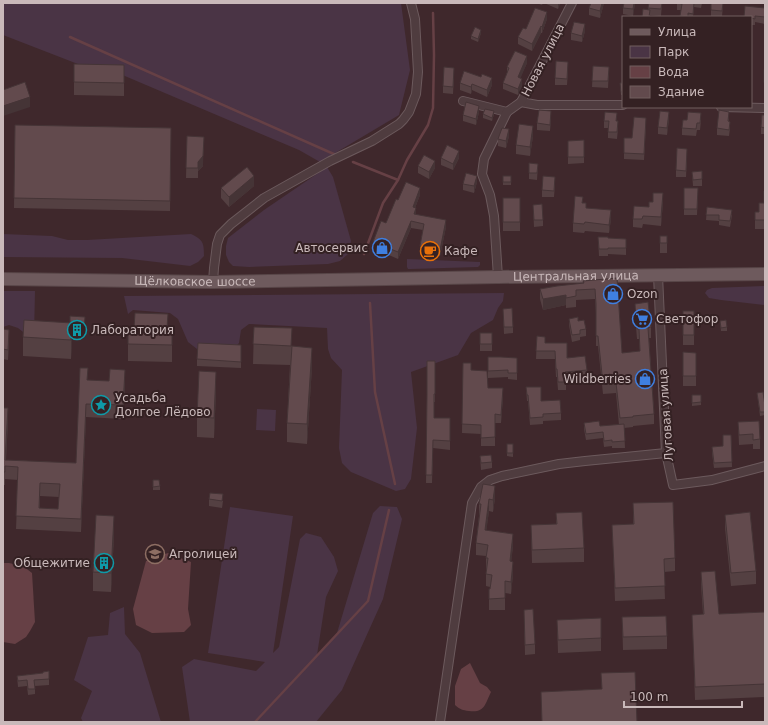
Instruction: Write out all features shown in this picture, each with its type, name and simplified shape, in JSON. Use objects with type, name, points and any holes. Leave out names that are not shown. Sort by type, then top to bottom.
[{"type":"main road","name":"Центральная улица","points":[[387,279],[765,274]]},
{"type":"main road","name":"Щёлковское шоссе","points":[[3,279],[214,282],[387,279]]},
{"type":"street","points":[[214,282],[217,244],[220,235],[230,224],[264,198],[399,124],[409,112],[416,94],[418,72],[416,20],[411,3]]},
{"type":"street","name":"Новая улица","points":[[507,112],[521,102],[572,3]]},
{"type":"street","points":[[463,101],[507,112],[484,159],[482,174],[490,195],[494,216],[498,277]]},
{"type":"street","points":[[521,102],[537,105],[622,105]]},
{"type":"street","points":[[752,108],[765,108]]},
{"type":"street","name":"Луговая улица","points":[[658,275],[666,453],[673,485],[712,480],[765,466]]},
{"type":"street","points":[[440,722],[472,503],[481,487],[490,480],[502,476],[559,464],[585,460],[666,453]]},
{"type":"green space","points":[[3,3],[401,3],[410,70],[399,115],[320,162],[299,150],[99,65],[83,66],[3,35]]},
{"type":"green space","points":[[327,167],[333,177],[351,241],[348,254],[340,261],[328,264],[249,267],[233,266],[229,262],[226,255],[228,238],[264,210]]},
{"type":"green space","points":[[3,234],[52,236],[68,240],[87,240],[191,234],[202,242],[204,256],[198,262],[190,266],[122,258],[3,257]]},
{"type":"green space","points":[[407,259],[480,262],[480,265],[478,267],[408,269]]},
{"type":"green space","points":[[765,286],[765,305],[709,298],[705,293],[707,290],[712,288]]},
{"type":"green space","points":[[3,291],[35,291],[34,336],[27,335],[18,328],[9,325],[3,327]]},
{"type":"green space","points":[[504,293],[503,301],[493,320],[471,333],[458,355],[411,372],[417,428],[411,479],[405,489],[396,491],[351,472],[342,463],[339,448],[342,370],[331,358],[328,349],[327,328],[249,324],[241,330],[239,343],[234,348],[197,349],[188,342],[178,319],[170,313],[133,310],[128,314],[124,296]]},
{"type":"green space","points":[[257,409],[276,410],[275,431],[256,430]]},
{"type":"green space","points":[[380,506],[397,507],[402,519],[383,599],[342,690],[316,722],[190,722],[182,667],[194,659],[256,671],[265,662],[208,653],[230,507],[293,516],[273,653],[279,647],[300,539],[306,533],[321,537],[334,557],[338,571],[326,597],[317,655],[337,633],[373,513]]},
{"type":"green space","points":[[124,607],[125,634],[140,653],[161,722],[83,722],[81,718],[92,691],[74,680],[88,637],[108,635],[110,613]]},
{"type":"water","points":[[168,553],[191,562],[188,609],[191,625],[184,632],[152,633],[136,625],[133,609],[146,561]]},
{"type":"water","points":[[3,563],[23,566],[32,573],[35,622],[26,637],[15,644],[3,642]]},
{"type":"water","points":[[470,663],[480,683],[487,687],[491,692],[484,707],[478,711],[463,710],[455,705],[455,686],[461,669]]},
{"type":"building","points":[[591,3],[602,3],[600,11],[589,8]]},
{"type":"building","points":[[624,3],[634,3],[633,9],[623,8]]},
{"type":"building","points":[[649,3],[662,3],[661,9],[648,8]]},
{"type":"building","points":[[677,3],[694,3],[693,14],[688,13],[688,16],[680,16],[682,4]]},
{"type":"building","points":[[711,3],[723,3],[722,11],[711,10]]},
{"type":"building","points":[[745,6],[765,8],[765,17],[755,16],[755,19],[752,18],[752,16],[744,16]]},
{"type":"building","points":[[535,8],[547,12],[542,27],[541,26],[532,44],[518,37],[523,28],[526,29]]},
{"type":"building","points":[[643,9],[650,10],[649,16],[642,16]]},
{"type":"building","points":[[574,22],[585,24],[582,36],[571,33]]},
{"type":"building","points":[[475,27],[481,30],[478,39],[471,36]]},
{"type":"building","points":[[515,51],[527,56],[518,77],[522,79],[518,89],[503,83],[509,68],[507,67]]},
{"type":"building","points":[[556,61],[568,62],[567,79],[555,78]]},
{"type":"building","points":[[74,64],[124,65],[124,83],[74,82]]},
{"type":"building","points":[[593,66],[609,67],[608,81],[592,81]]},
{"type":"building","points":[[444,67],[454,68],[453,87],[443,86]]},
{"type":"building","points":[[765,70],[765,82],[764,82]]},
{"type":"building","points":[[464,71],[481,77],[482,74],[492,78],[487,90],[472,84],[471,87],[460,83]]},
{"type":"building","points":[[25,82],[30,97],[3,106],[3,90]]},
{"type":"building","points":[[620,83],[622,83],[622,92]]},
{"type":"building","points":[[466,102],[479,106],[476,119],[463,115]]},
{"type":"building","points":[[485,109],[494,111],[492,118],[483,114]]},
{"type":"building","points":[[539,110],[551,111],[550,125],[537,123]]},
{"type":"building","points":[[719,110],[729,112],[729,130],[717,128]]},
{"type":"building","points":[[660,111],[669,112],[667,128],[658,127]]},
{"type":"building","points":[[605,112],[617,113],[617,132],[608,132],[609,121],[604,121]]},
{"type":"building","points":[[688,112],[701,113],[700,123],[697,123],[696,129],[682,128],[683,120],[687,120]]},
{"type":"building","points":[[762,115],[765,115],[765,128],[761,127]]},
{"type":"building","points":[[634,117],[646,118],[644,154],[624,153],[624,138],[632,138]]},
{"type":"building","points":[[519,124],[533,126],[530,147],[516,145]]},
{"type":"building","points":[[15,125],[171,128],[170,201],[14,198]]},
{"type":"building","points":[[502,128],[509,129],[506,141],[498,139]]},
{"type":"building","points":[[187,136],[204,137],[203,156],[198,162],[198,168],[186,168]]},
{"type":"building","points":[[584,140],[584,157],[568,157],[568,141]]},
{"type":"building","points":[[447,145],[459,151],[453,164],[441,158]]},
{"type":"building","points":[[677,148],[687,149],[686,171],[676,170]]},
{"type":"building","points":[[424,155],[435,161],[429,172],[418,166]]},
{"type":"building","points":[[529,163],[538,164],[537,173],[529,173]]},
{"type":"building","points":[[247,167],[254,176],[229,197],[221,188]]},
{"type":"building","points":[[702,171],[702,179],[693,180],[692,172]]},
{"type":"building","points":[[466,173],[477,176],[474,186],[463,184]]},
{"type":"building","points":[[503,176],[511,176],[511,182],[503,182]]},
{"type":"building","points":[[543,176],[555,177],[554,191],[542,190]]},
{"type":"building","points":[[406,182],[420,188],[413,207],[416,208],[414,214],[446,220],[440,250],[420,246],[424,224],[411,221],[398,252],[373,242],[381,221],[386,223],[396,199],[398,200]]},
{"type":"building","points":[[684,188],[698,188],[697,209],[684,209]]},
{"type":"building","points":[[764,191],[765,220],[755,220],[755,212],[759,212],[759,203],[764,203]]},
{"type":"building","points":[[653,193],[663,193],[661,217],[643,216],[642,219],[633,219],[634,206],[649,207],[649,202],[653,202]]},
{"type":"building","points":[[575,196],[583,197],[582,203],[586,203],[586,208],[611,210],[609,225],[585,222],[584,224],[573,223]]},
{"type":"building","points":[[503,198],[520,198],[520,222],[503,222]]},
{"type":"building","points":[[542,204],[543,220],[534,220],[533,205]]},
{"type":"building","points":[[707,207],[732,210],[730,221],[719,220],[719,215],[706,215]]},
{"type":"building","points":[[660,236],[667,236],[667,243],[660,243]]},
{"type":"building","points":[[598,237],[626,239],[626,248],[599,249]]},
{"type":"building","points":[[617,278],[622,353],[640,351],[639,329],[637,329],[635,304],[648,302],[651,327],[648,328],[654,414],[620,418],[616,383],[603,384],[598,336],[596,336],[595,289],[576,290],[576,296],[566,298],[566,295],[543,299],[540,289],[584,283],[583,281]]},
{"type":"building","points":[[512,308],[513,327],[504,327],[503,309]]},
{"type":"building","points":[[683,311],[694,311],[694,335],[683,335]]},
{"type":"building","points":[[135,313],[168,314],[167,328],[172,328],[172,345],[128,344],[128,327],[134,328]]},
{"type":"building","points":[[70,316],[85,317],[84,330],[72,329]]},
{"type":"building","points":[[578,317],[578,321],[584,320],[586,329],[580,330],[580,334],[572,335],[569,319]]},
{"type":"building","points":[[24,320],[72,323],[71,340],[23,337]]},
{"type":"building","points":[[726,320],[727,327],[721,328],[720,321]]},
{"type":"building","points":[[254,327],[292,328],[291,346],[253,344]]},
{"type":"building","points":[[3,329],[9,330],[8,350],[3,349]]},
{"type":"building","points":[[480,333],[492,333],[492,344],[480,344]]},
{"type":"building","points":[[537,336],[545,337],[545,343],[567,343],[567,358],[585,356],[587,370],[565,372],[566,382],[558,382],[555,351],[536,351]]},
{"type":"building","points":[[198,343],[241,345],[241,362],[197,359]]},
{"type":"building","points":[[292,346],[312,348],[307,424],[287,423]]},
{"type":"building","points":[[683,352],[696,353],[696,376],[683,376]]},
{"type":"building","points":[[488,357],[517,358],[517,373],[508,373],[508,370],[488,371]]},
{"type":"building","points":[[427,361],[435,361],[434,418],[450,418],[450,441],[433,440],[432,475],[426,475]]},
{"type":"building","points":[[463,363],[471,363],[471,370],[487,371],[488,388],[503,388],[501,415],[495,414],[495,437],[481,438],[481,425],[462,424]]},
{"type":"building","points":[[80,368],[88,368],[87,380],[109,381],[110,369],[125,370],[123,405],[86,404],[81,519],[16,516],[18,467],[5,466],[5,472],[3,472],[3,408],[8,408],[5,460],[76,463]],"holes":[[[40,483],[60,484],[58,509],[39,508]]]},
{"type":"building","points":[[199,371],[216,372],[214,418],[197,417]]},
{"type":"building","points":[[526,387],[541,387],[541,401],[560,400],[561,413],[543,414],[543,417],[530,418]]},
{"type":"building","points":[[763,392],[765,412],[760,412],[757,393]]},
{"type":"building","points":[[692,395],[701,395],[701,402],[692,403]]},
{"type":"building","points":[[599,421],[600,426],[624,424],[625,441],[604,441],[603,432],[586,434],[584,423]]},
{"type":"building","points":[[759,421],[760,439],[753,440],[753,434],[739,435],[738,422]]},
{"type":"building","points":[[723,435],[731,435],[732,462],[714,463],[712,447],[723,446]]},
{"type":"building","points":[[507,444],[513,444],[513,453],[507,453]]},
{"type":"building","points":[[491,455],[492,462],[481,463],[480,456]]},
{"type":"building","points":[[153,480],[159,480],[160,486],[153,487]]},
{"type":"building","points":[[483,484],[495,486],[493,500],[489,499],[485,530],[513,534],[510,561],[513,562],[511,582],[505,581],[505,598],[489,599],[489,589],[492,575],[486,574],[488,545],[476,543],[481,504],[479,504]]},
{"type":"building","points":[[210,493],[223,494],[222,501],[209,499]]},
{"type":"building","points":[[673,502],[675,558],[664,559],[665,586],[615,588],[612,525],[634,524],[633,503]]},
{"type":"building","points":[[582,512],[584,548],[532,550],[531,525],[557,524],[556,513]]},
{"type":"building","points":[[750,512],[756,571],[731,573],[725,515]]},
{"type":"building","name":"Общежитие","points":[[96,515],[114,516],[111,573],[93,572]]},
{"type":"building","points":[[715,571],[719,614],[765,612],[765,684],[695,687],[692,615],[704,614],[701,572]]},
{"type":"building","points":[[533,609],[535,644],[525,645],[524,610]]},
{"type":"building","points":[[666,616],[667,636],[623,637],[622,617]]},
{"type":"building","points":[[601,618],[601,638],[558,640],[557,620]]},
{"type":"building","points":[[49,671],[49,679],[34,680],[35,689],[28,689],[27,680],[18,681],[17,676]]},
{"type":"building","points":[[635,672],[637,722],[542,722],[541,692],[602,689],[601,673]]},
{"type":"waterway","points":[[364,254],[383,203],[398,180],[407,160],[428,125],[433,108],[433,13]]},
{"type":"waterway","points":[[70,37],[336,155]]},
{"type":"waterway","points":[[353,162],[398,180]]},
{"type":"waterway","points":[[370,303],[375,392],[395,484]]},
{"type":"waterway","points":[[255,722],[368,601],[389,510]]},
{"type":"place","name":"Автосервис","points":[[382,248]]},
{"type":"place","name":"Кафе","points":[[430,251]]},
{"type":"place","name":"Ozon","points":[[613,294]]},
{"type":"place","name":"Светофор","points":[[642,319]]},
{"type":"place","name":"Лаборатория","points":[[77,330]]},
{"type":"place","name":"Wildberries","points":[[645,379]]},
{"type":"place","name":"Усадьба Долгое Лёдово","points":[[101,405]]},
{"type":"place","name":"Агролицей","points":[[155,554]]},
{"type":"place","name":"Общежитие","points":[[104,563]]}]
